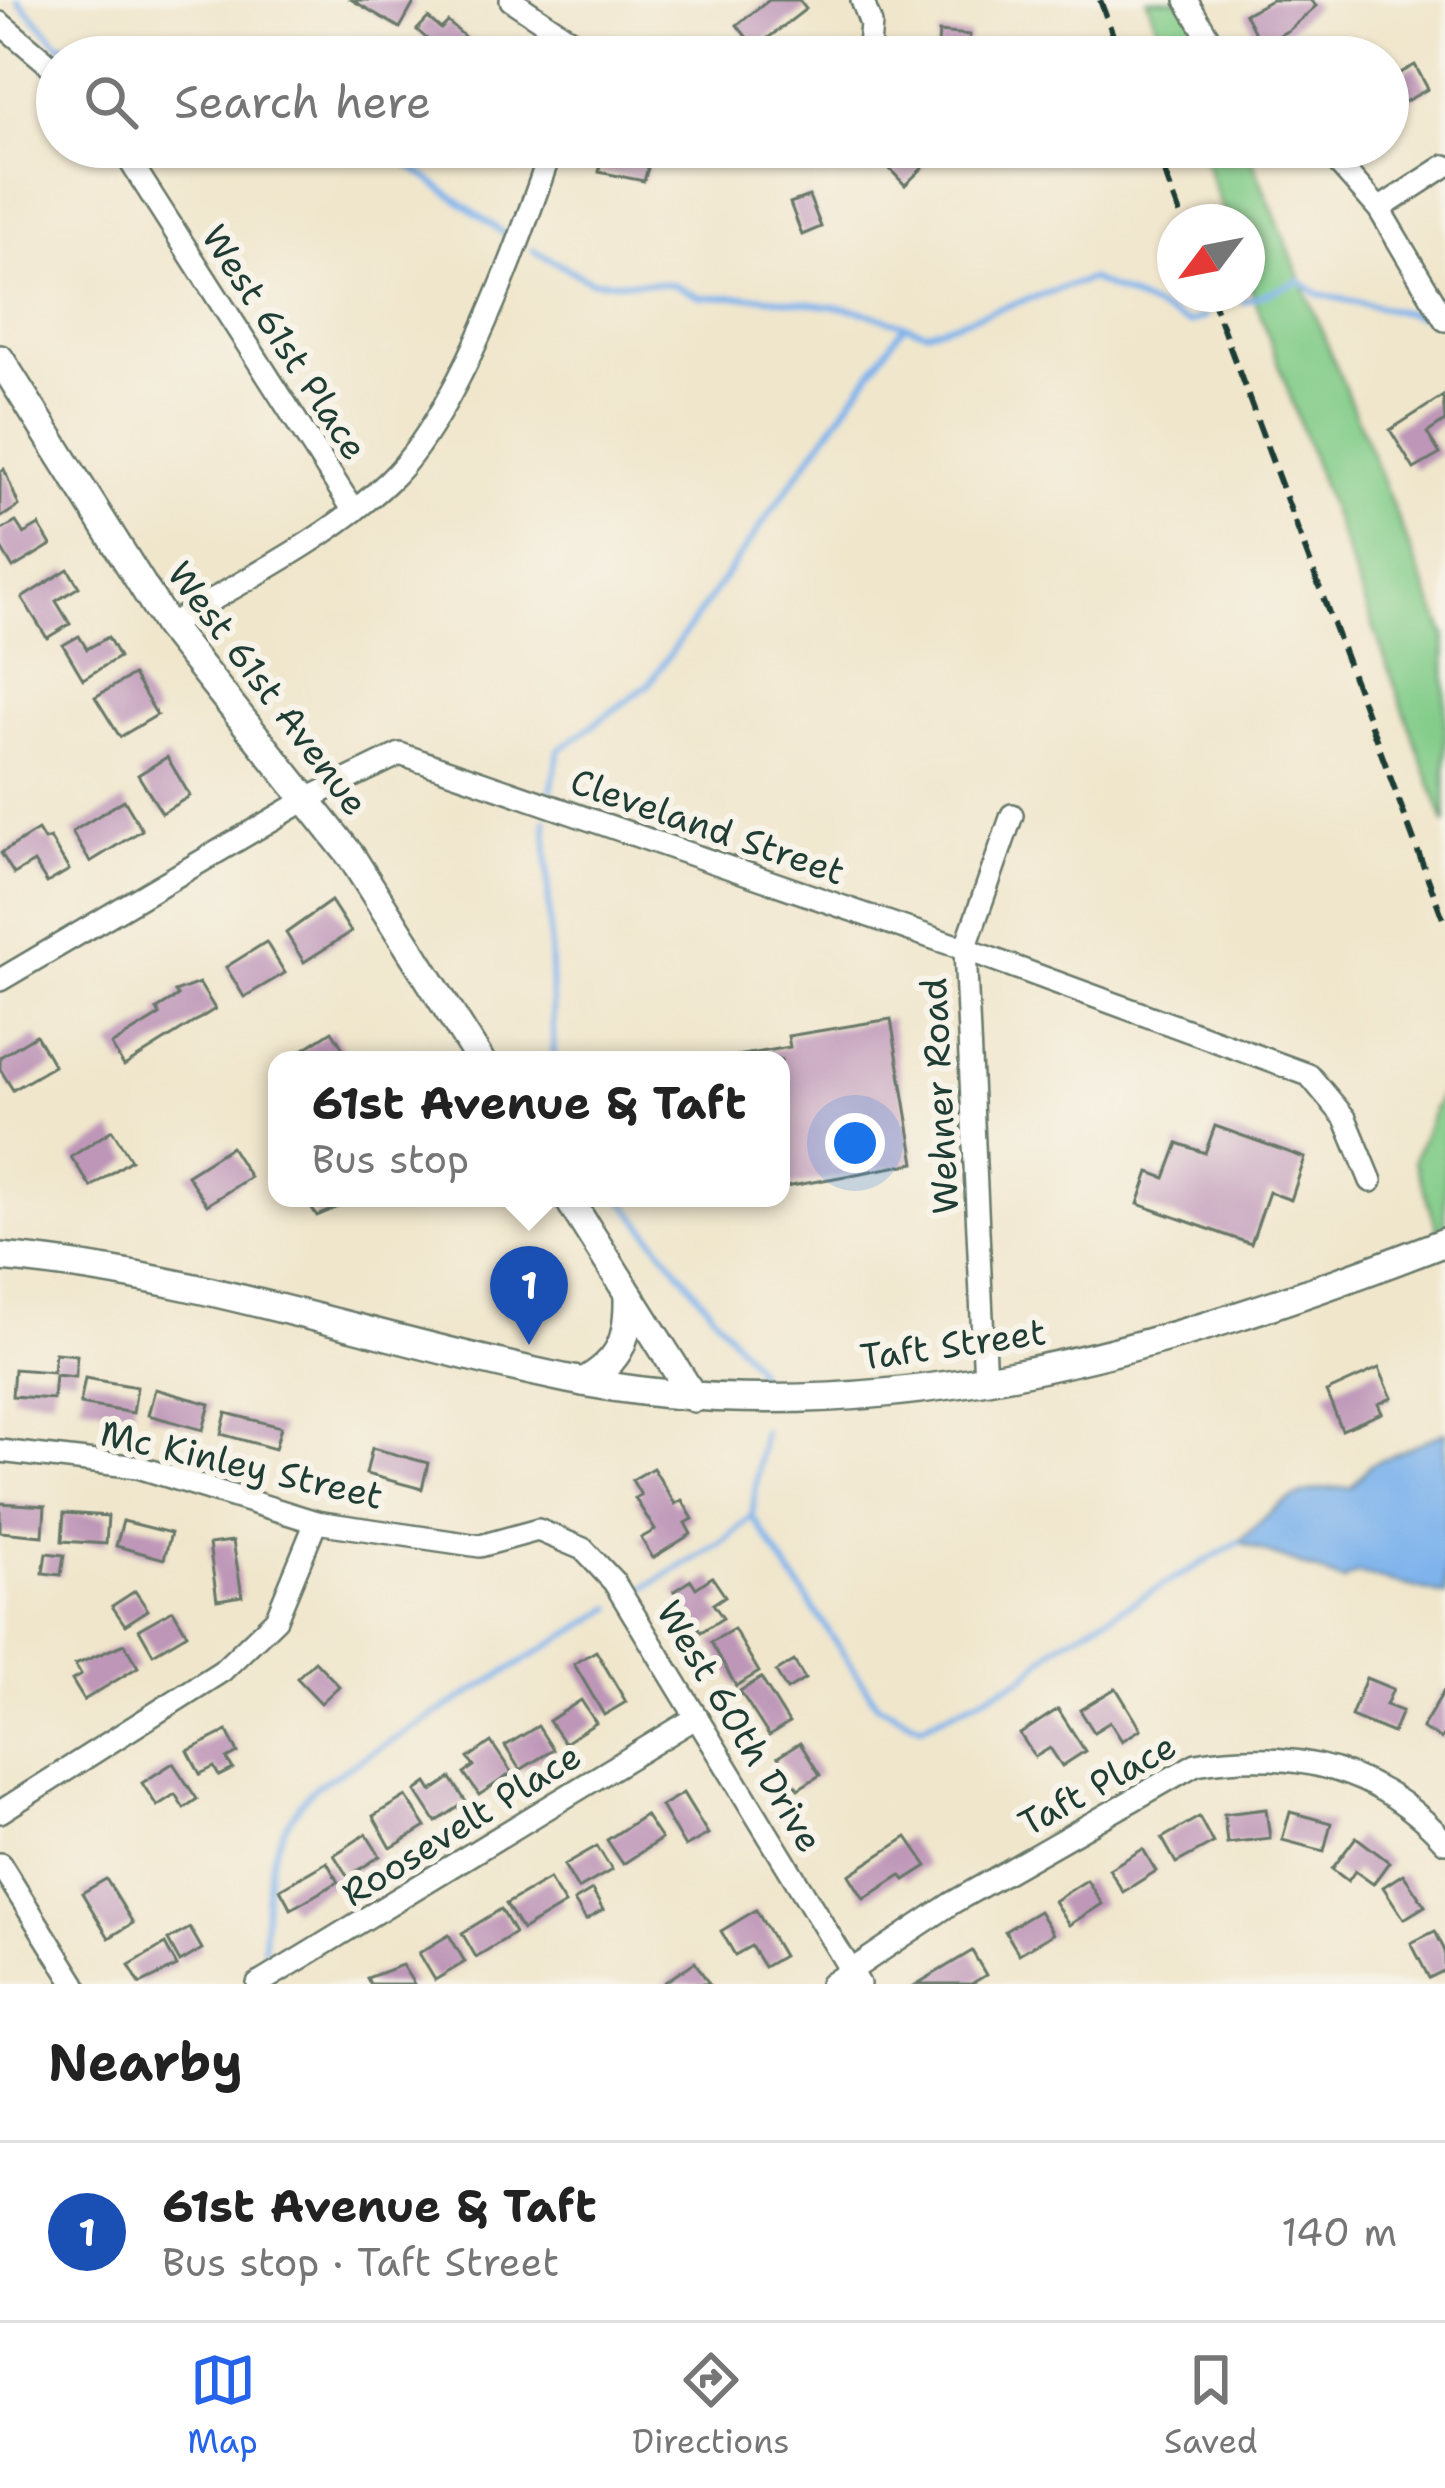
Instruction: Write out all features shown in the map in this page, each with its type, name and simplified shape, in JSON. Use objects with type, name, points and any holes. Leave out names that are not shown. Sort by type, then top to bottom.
[{"type":"main road","name":"West 61st Avenue","points":[[0,358],[168,626],[351,856],[474,1051]]},
{"type":"main road","points":[[574,1207],[694,1398]]},
{"type":"main road","name":"Taft Street","points":[[0,1257],[74,1264],[218,1290],[583,1382],[694,1398],[858,1394],[985,1382],[1190,1332],[1445,1242]]},
{"type":"main road","points":[[583,1382],[610,1367],[622,1348],[629,1328],[628,1292]]},
{"type":"street","points":[[511,0],[565,36]]},
{"type":"street","points":[[862,0],[871,24],[870,36]]},
{"type":"street","points":[[1186,0],[1207,36]]},
{"type":"street","points":[[0,23],[36,53]]},
{"type":"street","points":[[1378,209],[1445,166]]},
{"type":"street","name":"West 61st Place","points":[[134,168],[354,512]]},
{"type":"street","points":[[168,626],[354,512],[392,478],[434,425],[521,238],[545,168]]},
{"type":"street","points":[[1342,168],[1378,209],[1445,320]]},
{"type":"street","name":"Cleveland Street","points":[[4,968],[308,799],[400,754],[965,949],[1309,1075],[1345,1118],[1371,1181]]},
{"type":"street","name":"Wehner Road","points":[[985,1382],[965,949],[1012,815]]},
{"type":"street","name":"Mc Kinley Street","points":[[0,1450],[138,1467],[316,1522],[480,1546],[538,1530]]},
{"type":"street","points":[[0,1812],[222,1671],[276,1619],[316,1522]]},
{"type":"street","name":"West 60th Drive","points":[[538,1530],[583,1549],[614,1582],[855,1977]]},
{"type":"street","name":"Roosevelt Place","points":[[258,1984],[697,1717]]},
{"type":"street","name":"Taft Place","points":[[831,1984],[855,1977],[952,1903],[1196,1764],[1241,1756],[1318,1761],[1384,1789],[1416,1812],[1445,1842]]},
{"type":"street","points":[[0,1864],[75,1984]]},
{"type":"green space","points":[[1147,0],[1187,0],[1202,36],[1160,36]]},
{"type":"green space","points":[[1208,168],[1256,168],[1445,635],[1445,824],[1260,312],[1265,312],[1265,204],[1221,204]]},
{"type":"green space","points":[[1445,1082],[1445,1251],[1414,1160]]},
{"type":"water","points":[[1445,1432],[1445,1595],[1357,1573],[1344,1581],[1239,1542],[1288,1500],[1316,1490],[1351,1488],[1370,1465]]},
{"type":"building","points":[[352,0],[410,0],[414,3],[400,28]]},
{"type":"building","points":[[769,0],[799,0],[806,9],[771,36],[746,36],[737,25]]},
{"type":"building","points":[[1272,0],[1310,0],[1316,6],[1278,36],[1256,36],[1245,14]]},
{"type":"building","points":[[428,18],[441,29],[448,22],[464,36],[424,36],[417,30]]},
{"type":"building","points":[[1415,65],[1428,89],[1409,99],[1409,68]]},
{"type":"building","points":[[600,168],[648,168],[644,181],[599,172]]},
{"type":"building","points":[[889,168],[922,168],[905,185]]},
{"type":"building","points":[[809,196],[821,227],[802,235],[790,203]]},
{"type":"building","points":[[1443,396],[1445,421],[1427,433],[1440,454],[1414,469],[1390,430]]},
{"type":"building","points":[[4,469],[19,506],[0,518],[0,472]]},
{"type":"building","points":[[16,522],[24,534],[39,525],[51,545],[13,568],[0,546],[0,531]]},
{"type":"building","points":[[68,569],[79,587],[56,601],[70,624],[47,638],[22,598]]},
{"type":"building","points":[[79,636],[87,649],[108,637],[119,657],[83,679],[63,645]]},
{"type":"building","points":[[133,675],[157,715],[120,737],[95,697]]},
{"type":"building","points":[[167,757],[190,796],[162,813],[138,775]]},
{"type":"building","points":[[124,800],[142,830],[90,862],[72,832]]},
{"type":"building","points":[[38,830],[44,840],[50,838],[69,870],[47,883],[34,862],[14,874],[1,853]]},
{"type":"building","points":[[331,901],[351,932],[304,962],[286,933]]},
{"type":"building","points":[[266,942],[285,973],[244,997],[226,967]]},
{"type":"building","points":[[199,983],[215,1009],[124,1066],[111,1045],[160,1015],[157,1009],[178,996],[175,992]]},
{"type":"building","points":[[891,1019],[915,1163],[790,1186],[790,1051],[766,1051],[790,1047],[788,1036]]},
{"type":"building","points":[[332,1031],[344,1051],[301,1051]]},
{"type":"building","points":[[36,1035],[54,1066],[13,1090],[0,1069],[0,1057]]},
{"type":"building","points":[[1215,1126],[1305,1158],[1291,1200],[1269,1192],[1251,1244],[1138,1204],[1149,1172],[1165,1178],[1178,1143],[1205,1153]]},
{"type":"building","points":[[112,1130],[131,1160],[91,1187],[71,1157]]},
{"type":"building","points":[[231,1147],[250,1177],[207,1205],[187,1175]]},
{"type":"building","points":[[311,1207],[338,1207],[317,1216]]},
{"type":"building","points":[[55,1353],[77,1355],[75,1377],[55,1375],[53,1399],[12,1396],[14,1369],[53,1372]]},
{"type":"building","points":[[1379,1368],[1392,1398],[1378,1404],[1382,1413],[1342,1430],[1326,1392]]},
{"type":"building","points":[[85,1378],[137,1387],[133,1413],[80,1404]]},
{"type":"building","points":[[155,1389],[210,1404],[203,1430],[148,1415]]},
{"type":"building","points":[[226,1413],[281,1427],[275,1449],[221,1434]]},
{"type":"building","points":[[372,1448],[428,1463],[422,1489],[366,1474]]},
{"type":"building","points":[[653,1468],[675,1504],[682,1500],[693,1519],[685,1523],[691,1534],[653,1558],[641,1538],[655,1530],[635,1498],[641,1495],[632,1480]]},
{"type":"building","points":[[0,1503],[45,1506],[43,1536],[0,1532]]},
{"type":"building","points":[[64,1513],[108,1516],[106,1544],[62,1541]]},
{"type":"building","points":[[123,1521],[171,1533],[164,1559],[116,1546]]},
{"type":"building","points":[[233,1541],[242,1596],[217,1600],[209,1544]]},
{"type":"building","points":[[46,1553],[64,1555],[61,1575],[43,1573]]},
{"type":"building","points":[[712,1577],[725,1596],[713,1604],[723,1618],[701,1632],[674,1591],[691,1580],[696,1588]]},
{"type":"building","points":[[135,1591],[148,1610],[125,1625],[112,1606]]},
{"type":"building","points":[[173,1610],[187,1634],[153,1654],[139,1629]]},
{"type":"building","points":[[734,1629],[759,1672],[736,1686],[711,1642]]},
{"type":"building","points":[[124,1644],[138,1667],[84,1700],[72,1680],[81,1675],[75,1665]]},
{"type":"building","points":[[596,1651],[626,1702],[604,1715],[574,1664]]},
{"type":"building","points":[[315,1661],[339,1686],[321,1703],[297,1678]]},
{"type":"building","points":[[794,1661],[805,1679],[787,1690],[776,1672]]},
{"type":"building","points":[[761,1678],[789,1723],[769,1736],[740,1691]]},
{"type":"building","points":[[1366,1678],[1393,1689],[1386,1705],[1402,1711],[1393,1733],[1351,1716]]},
{"type":"building","points":[[1116,1688],[1141,1729],[1122,1741],[1110,1722],[1094,1732],[1080,1710]]},
{"type":"building","points":[[1445,1689],[1445,1732],[1441,1739],[1422,1728]]},
{"type":"building","points":[[581,1700],[596,1723],[564,1743],[549,1721]]},
{"type":"building","points":[[1058,1709],[1085,1751],[1062,1766],[1050,1748],[1035,1757],[1020,1734]]},
{"type":"building","points":[[538,1726],[553,1750],[520,1770],[505,1746]]},
{"type":"building","points":[[227,1731],[238,1753],[227,1759],[233,1769],[219,1776],[214,1767],[200,1774],[188,1751]]},
{"type":"building","points":[[491,1742],[512,1773],[479,1795],[464,1773],[474,1766],[468,1758]]},
{"type":"building","points":[[800,1743],[820,1775],[798,1789],[778,1757]]},
{"type":"building","points":[[173,1763],[197,1799],[184,1808],[175,1794],[157,1806],[142,1783]]},
{"type":"building","points":[[451,1778],[466,1802],[436,1822],[416,1791],[427,1783],[432,1791]]},
{"type":"building","points":[[683,1793],[708,1834],[685,1847],[661,1806]]},
{"type":"building","points":[[406,1796],[426,1827],[391,1848],[373,1816]]},
{"type":"building","points":[[1266,1809],[1270,1838],[1227,1843],[1224,1814]]},
{"type":"building","points":[[1290,1812],[1331,1823],[1324,1851],[1282,1840]]},
{"type":"building","points":[[645,1815],[661,1839],[623,1864],[607,1840]]},
{"type":"building","points":[[1199,1817],[1213,1843],[1176,1863],[1162,1838]]},
{"type":"building","points":[[366,1834],[380,1856],[348,1877],[334,1855]]},
{"type":"building","points":[[907,1837],[927,1866],[905,1880],[901,1875],[864,1899],[849,1875]]},
{"type":"building","points":[[1356,1837],[1389,1862],[1373,1884],[1355,1871],[1348,1881],[1332,1869]]},
{"type":"building","points":[[597,1846],[612,1870],[578,1889],[564,1865]]},
{"type":"building","points":[[1143,1849],[1156,1871],[1123,1892],[1109,1869]]},
{"type":"building","points":[[327,1862],[338,1882],[291,1909],[280,1889]]},
{"type":"building","points":[[1403,1874],[1425,1906],[1404,1919],[1383,1887]]},
{"type":"building","points":[[106,1879],[133,1923],[109,1938],[82,1893]]},
{"type":"building","points":[[549,1879],[565,1904],[522,1930],[506,1904]]},
{"type":"building","points":[[1087,1880],[1102,1904],[1069,1925],[1054,1901]]},
{"type":"building","points":[[592,1890],[603,1910],[586,1920],[574,1901]]},
{"type":"building","points":[[501,1909],[515,1933],[476,1957],[462,1933]]},
{"type":"building","points":[[756,1910],[783,1956],[764,1967],[751,1946],[735,1955],[721,1931]]},
{"type":"building","points":[[1039,1911],[1053,1934],[1019,1954],[1005,1931]]},
{"type":"building","points":[[190,1928],[202,1949],[180,1962],[168,1940]]},
{"type":"building","points":[[1435,1931],[1445,1951],[1445,1970],[1429,1978],[1411,1943]]},
{"type":"building","points":[[449,1935],[465,1962],[435,1980],[419,1953]]},
{"type":"building","points":[[165,1944],[177,1966],[140,1984],[129,1965]]},
{"type":"building","points":[[972,1951],[986,1975],[971,1984],[917,1984]]},
{"type":"building","points":[[695,1962],[709,1984],[662,1984]]},
{"type":"building","points":[[402,1965],[414,1984],[370,1984],[367,1978]]},
{"type":"waterway","points":[[18,0],[52,36]]},
{"type":"waterway","points":[[413,168],[506,235]]},
{"type":"waterway","points":[[533,250],[590,281],[672,284],[701,297],[762,297],[857,310],[927,332],[1090,279],[1189,323],[1205,317]]},
{"type":"waterway","points":[[1265,294],[1300,281],[1318,294],[1422,316],[1428,312]]},
{"type":"waterway","points":[[551,791],[559,750],[648,685],[902,328]]},
{"type":"waterway","points":[[546,820],[554,1051]]},
{"type":"waterway","points":[[628,1207],[755,1366],[760,1380]]},
{"type":"waterway","points":[[638,1592],[724,1541],[752,1516],[763,1431]]},
{"type":"waterway","points":[[752,1516],[877,1704],[921,1726],[1025,1677],[1056,1646],[1239,1542]]},
{"type":"waterway","points":[[264,1948],[268,1882],[278,1843],[315,1787],[612,1608]]},
{"type":"railway","points":[[1100,0],[1113,36]]},
{"type":"railway","points":[[1163,168],[1176,204]]},
{"type":"railway","points":[[1217,312],[1445,924]]},
{"type":"place","name":"61st Avenue & Taft","points":[[529,1345]]}]
